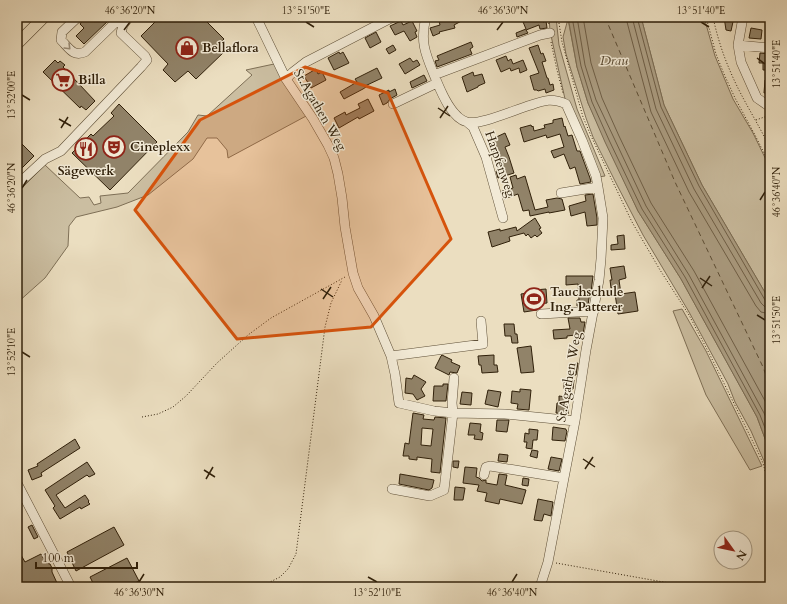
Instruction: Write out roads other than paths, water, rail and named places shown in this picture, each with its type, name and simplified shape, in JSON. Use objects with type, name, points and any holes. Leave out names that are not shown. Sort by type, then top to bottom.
[{"type":"main road","points":[[17,44],[44,17]]},
{"type":"street","points":[[78,17],[62,32],[61,40],[75,54],[85,52],[121,17]]},
{"type":"street","points":[[17,185],[45,159],[61,151],[142,68],[147,60],[145,56],[121,33],[123,26],[129,17]]},
{"type":"street","name":"St.Agathen Weg","points":[[256,17],[286,79],[313,119],[334,158],[342,198],[345,227],[353,273],[358,288],[374,316],[392,356],[399,403],[434,411],[452,413]]},
{"type":"street","points":[[286,79],[306,62],[393,17]]},
{"type":"street","points":[[426,17],[423,36],[426,55],[443,96],[455,114],[467,122]]},
{"type":"street","points":[[743,17],[738,44],[741,62],[758,98],[770,107]]},
{"type":"street","points":[[393,104],[436,79],[540,35],[550,33]]},
{"type":"street","points":[[738,44],[770,48]]},
{"type":"street","name":"St.Agathen Weg","points":[[467,122],[476,123],[485,121],[545,100],[554,100],[566,104],[596,176],[603,218],[602,259],[594,311],[548,562],[540,587]]},
{"type":"street","name":"Harpfenweg","points":[[467,122],[473,127],[486,157],[503,218]]},
{"type":"street","points":[[561,193],[598,187]]},
{"type":"street","points":[[541,314],[594,311]]},
{"type":"street","points":[[392,356],[483,344],[482,321]]},
{"type":"street","points":[[392,489],[430,496],[444,490],[454,378]]},
{"type":"street","points":[[452,413],[504,414],[574,421]]},
{"type":"street","points":[[484,475],[486,467],[490,466],[564,478]]},
{"type":"street","points":[[17,483],[71,587]]},
{"type":"water","name":"Drau","points":[[568,17],[641,17],[664,105],[702,185],[770,301],[770,452],[757,417],[681,279],[638,211],[605,142],[588,103],[577,67]]},
{"type":"place","name":"Bellaflora","points":[[187,48]]},
{"type":"place","name":"Billa","points":[[63,80]]},
{"type":"place","name":"Cineplexx","points":[[114,147]]},
{"type":"place","name":"Sägewerk","points":[[86,149]]},
{"type":"place","name":"Tauchschule Ing. Patterer","points":[[534,299]]}]
